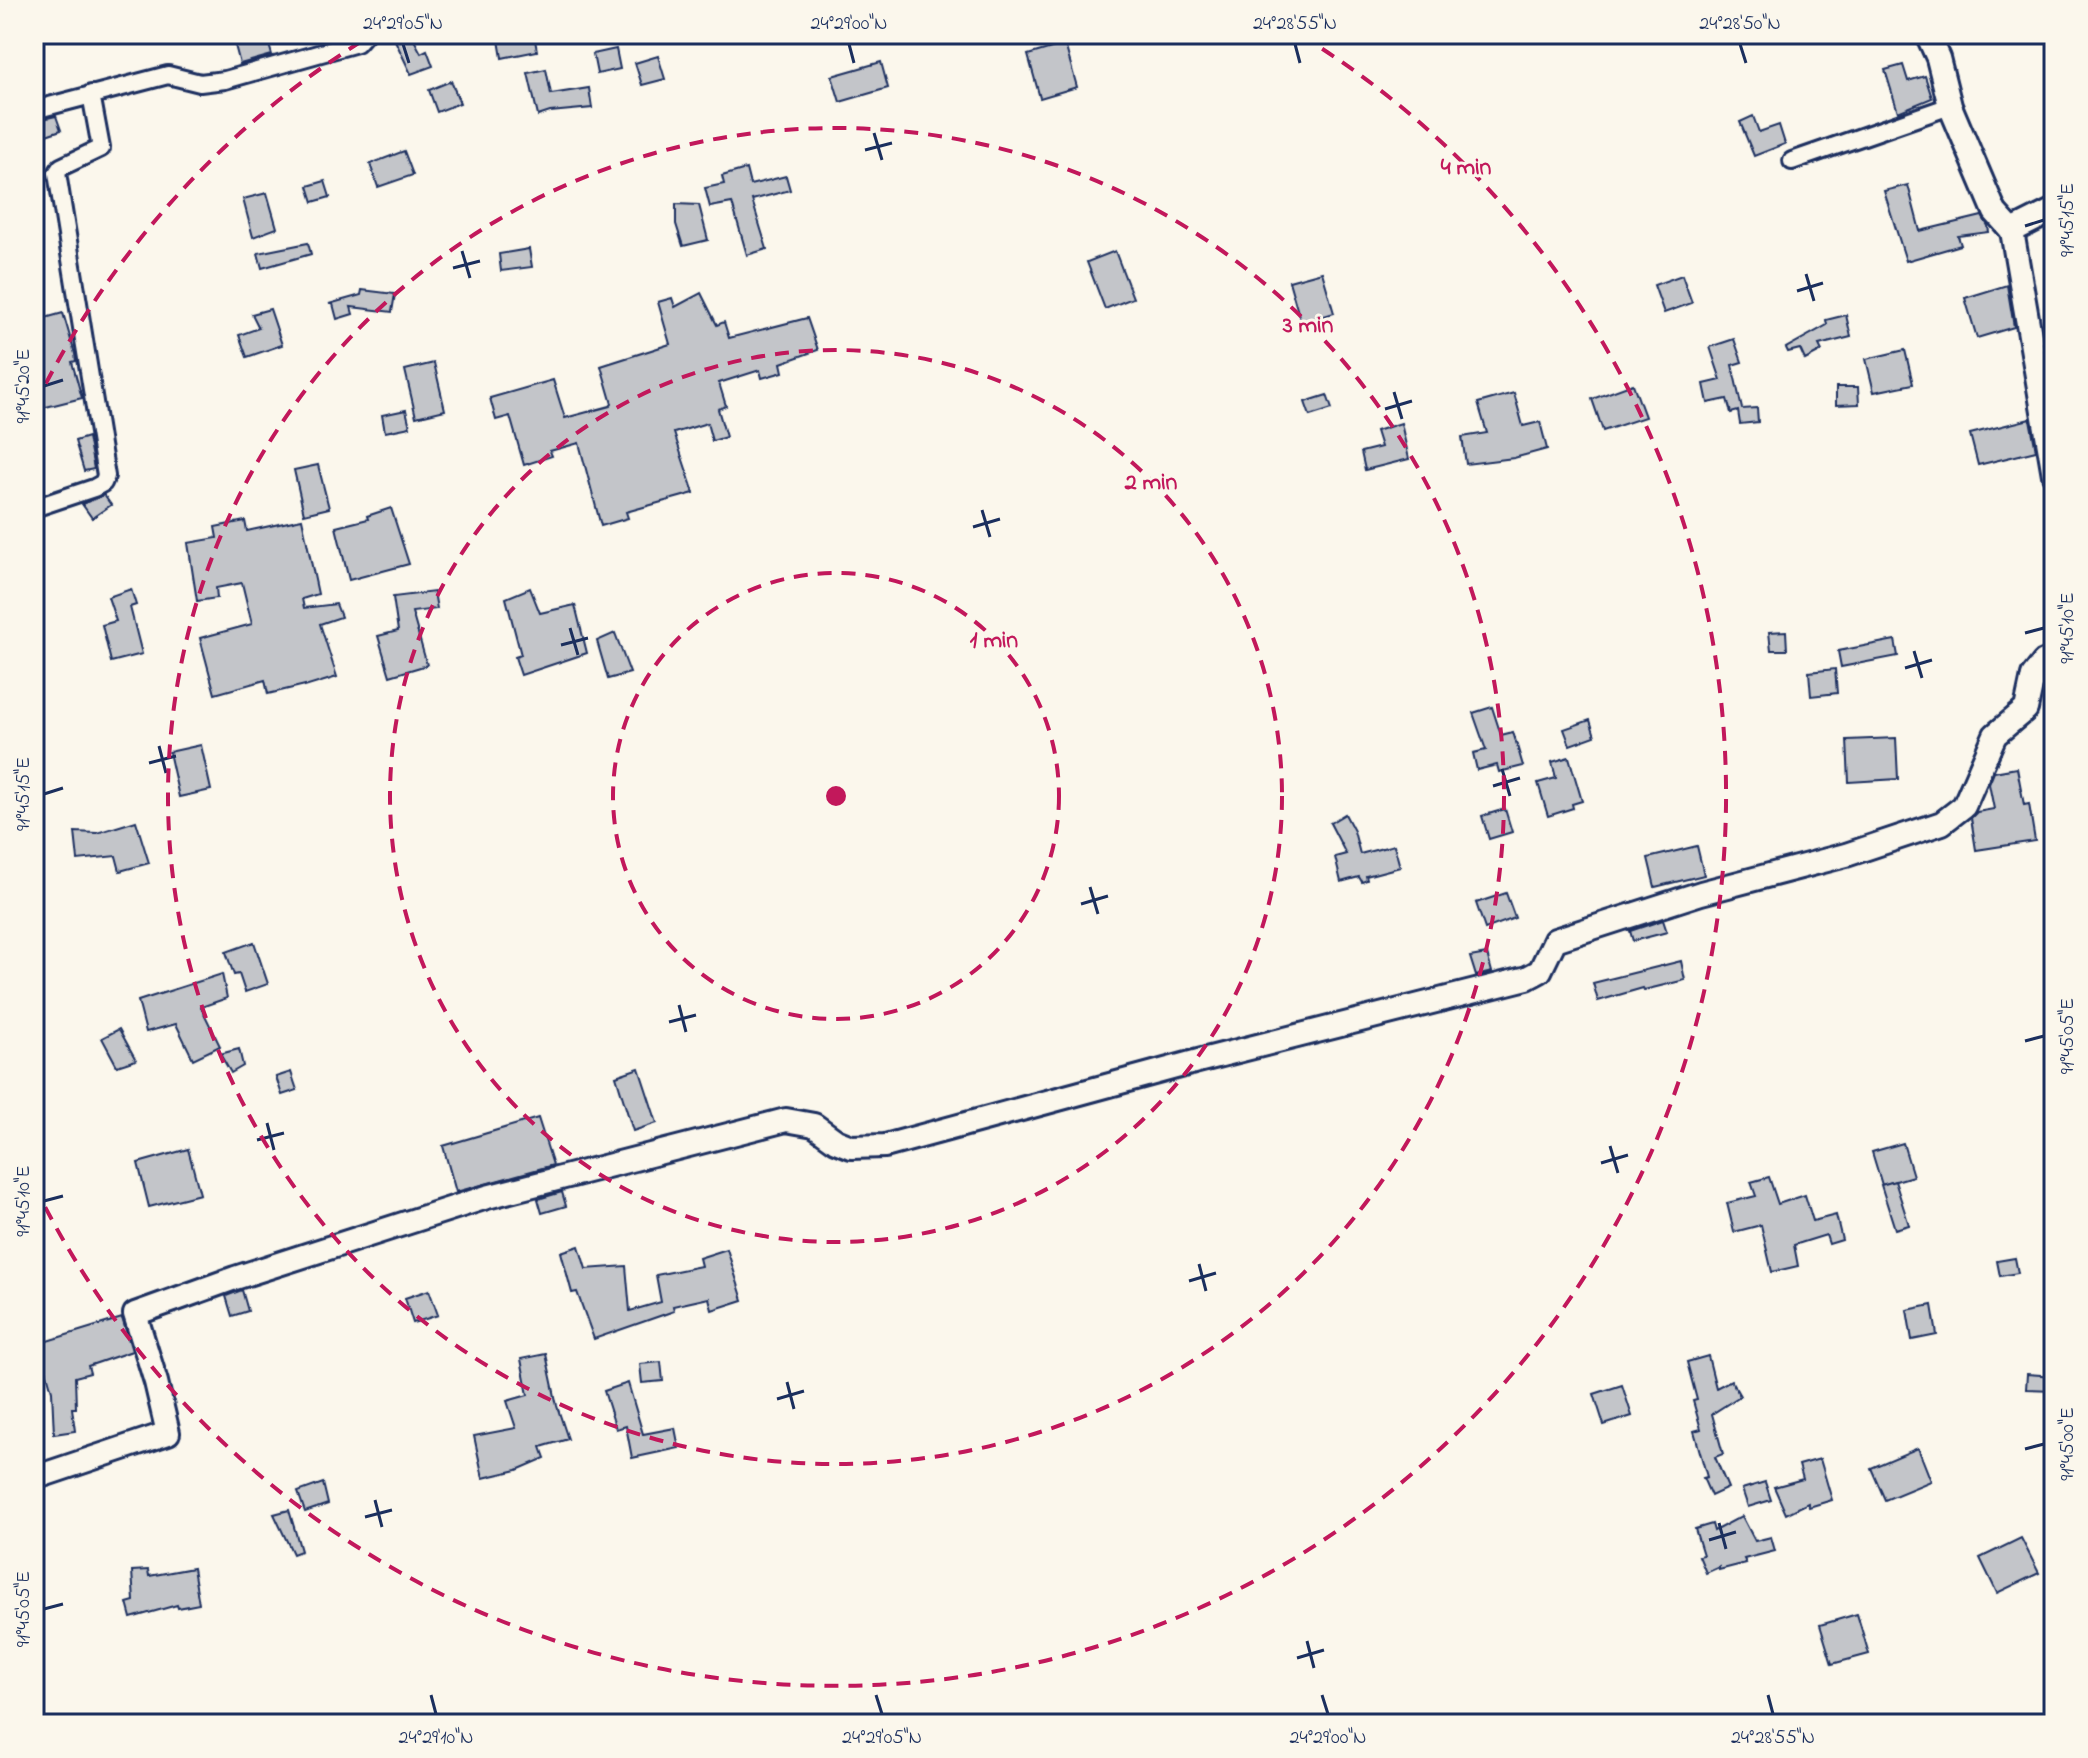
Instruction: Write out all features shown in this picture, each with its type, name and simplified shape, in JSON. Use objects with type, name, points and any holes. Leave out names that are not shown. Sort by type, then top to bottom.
[{"type":"street","points":[[34,110],[168,75],[200,83],[225,80],[357,43],[365,34]]},
{"type":"street","points":[[1927,34],[1938,58],[1950,106],[1995,212],[2012,231],[2054,475]]},
{"type":"street","points":[[34,508],[94,488],[103,483],[106,476],[57,173],[61,167],[101,148],[91,94]]},
{"type":"street","points":[[1792,161],[1950,106]]},
{"type":"street","points":[[2012,231],[2054,210]]},
{"type":"street","points":[[34,1478],[168,1433],[135,1314],[235,1278],[487,1197],[786,1120],[814,1125],[836,1141],[851,1147],[885,1146],[1198,1061],[1527,978],[1540,971],[1555,940],[1701,893],[1846,855],[1942,823],[1964,806],[1995,735],[2026,709],[2033,676],[2044,662],[2054,659]]},
{"type":"building","points":[[232,34],[266,34],[272,55],[240,64]]},
{"type":"building","points":[[392,34],[411,34],[421,53],[427,50],[433,66],[411,74]]},
{"type":"building","points":[[498,34],[534,34],[537,51],[502,58]]},
{"type":"building","points":[[1065,44],[1077,87],[1040,98],[1028,55]]},
{"type":"building","points":[[616,49],[620,69],[597,74],[593,54]]},
{"type":"building","points":[[658,56],[665,79],[642,85],[635,63]]},
{"type":"building","points":[[881,62],[888,88],[840,102],[832,76]]},
{"type":"building","points":[[1903,65],[1908,81],[1925,76],[1932,98],[1898,112],[1885,70]]},
{"type":"building","points":[[546,69],[551,94],[589,88],[592,108],[538,116],[528,73]]},
{"type":"building","points":[[451,81],[460,103],[437,112],[429,90]]},
{"type":"building","points":[[56,116],[61,130],[34,139],[34,121]]},
{"type":"building","points":[[1753,116],[1759,132],[1779,125],[1785,144],[1754,156],[1740,122]]},
{"type":"building","points":[[404,151],[413,175],[378,187],[370,164]]},
{"type":"building","points":[[746,169],[750,185],[786,176],[790,190],[752,200],[767,249],[747,255],[732,203],[710,207],[705,188],[724,184],[722,176]]},
{"type":"building","points":[[325,181],[330,197],[313,202],[308,186]]},
{"type":"building","points":[[1908,185],[1920,231],[1982,216],[1989,232],[1958,236],[1961,245],[1906,261],[1884,191]]},
{"type":"building","points":[[267,193],[277,228],[253,237],[243,199]]},
{"type":"building","points":[[676,204],[699,205],[708,240],[683,246],[676,224]]},
{"type":"building","points":[[308,243],[311,254],[262,268],[258,253]]},
{"type":"building","points":[[529,249],[532,267],[501,271],[499,254]]},
{"type":"building","points":[[1115,251],[1133,298],[1105,309],[1087,262]]},
{"type":"building","points":[[1322,272],[1334,313],[1301,323],[1289,281]]},
{"type":"building","points":[[1682,275],[1692,303],[1664,313],[1654,285]]},
{"type":"building","points":[[2007,285],[2014,327],[1977,338],[1965,298]]},
{"type":"building","points":[[362,290],[395,294],[392,312],[351,307],[353,314],[337,319],[333,304],[329,304],[361,295]]},
{"type":"building","points":[[701,293],[717,325],[724,322],[729,338],[807,318],[818,350],[781,363],[783,372],[762,378],[760,370],[719,383],[726,406],[718,409],[726,437],[712,441],[707,423],[674,433],[694,493],[626,512],[628,518],[601,526],[579,443],[550,451],[552,456],[524,465],[510,416],[496,420],[490,398],[553,380],[565,418],[610,406],[601,366],[670,344],[658,302],[672,298],[675,307]]},
{"type":"building","points":[[270,309],[282,345],[247,357],[239,335],[259,328],[252,314]]},
{"type":"building","points":[[63,313],[75,354],[76,361],[72,362],[82,398],[34,410],[34,321]]},
{"type":"building","points":[[1846,315],[1851,337],[1819,345],[1822,351],[1805,360],[1800,349],[1788,352],[1786,348],[1827,325],[1826,320]]},
{"type":"building","points":[[1734,339],[1742,362],[1732,365],[1742,409],[1757,408],[1758,422],[1740,424],[1738,411],[1731,413],[1727,399],[1708,403],[1704,384],[1721,380],[1710,347]]},
{"type":"building","points":[[1905,350],[1913,384],[1874,392],[1866,359]]},
{"type":"building","points":[[434,363],[445,410],[416,417],[405,370]]},
{"type":"building","points":[[1633,384],[1645,417],[1603,431],[1592,399]]},
{"type":"building","points":[[1836,387],[1858,387],[1859,404],[1836,405]]},
{"type":"building","points":[[1514,393],[1523,426],[1540,422],[1547,449],[1514,458],[1466,464],[1462,437],[1487,433],[1478,403]]},
{"type":"building","points":[[1327,395],[1332,409],[1310,416],[1305,402]]},
{"type":"building","points":[[406,410],[410,427],[385,432],[382,415]]},
{"type":"building","points":[[2030,419],[2036,451],[1978,465],[1970,434]]},
{"type":"building","points":[[1401,423],[1409,459],[1365,470],[1361,452],[1381,447],[1376,431]]},
{"type":"building","points":[[88,437],[94,469],[84,471],[75,441]]},
{"type":"building","points":[[318,465],[329,508],[304,514],[294,470]]},
{"type":"building","points":[[104,495],[111,505],[92,518],[82,504]]},
{"type":"building","points":[[391,508],[409,564],[349,580],[336,527],[368,519],[367,516]]},
{"type":"building","points":[[302,519],[318,594],[302,599],[304,608],[336,604],[341,617],[320,624],[337,677],[268,694],[265,680],[215,694],[200,638],[252,624],[242,583],[216,588],[217,598],[197,601],[188,543],[217,538],[215,527],[245,521],[247,531]]},
{"type":"building","points":[[530,588],[540,613],[575,605],[587,653],[521,675],[515,657],[521,655],[506,598]]},
{"type":"building","points":[[131,589],[136,605],[130,607],[142,654],[111,662],[102,625],[116,621],[108,597]]},
{"type":"building","points":[[434,592],[437,609],[412,612],[427,665],[390,676],[378,636],[398,631],[393,597]]},
{"type":"building","points":[[1786,631],[1787,650],[1771,650],[1769,632]]},
{"type":"building","points":[[615,633],[630,673],[608,679],[597,641]]},
{"type":"building","points":[[1895,640],[1898,656],[1841,667],[1838,651]]},
{"type":"building","points":[[1835,669],[1837,693],[1811,696],[1809,672]]},
{"type":"building","points":[[1492,707],[1501,735],[1513,732],[1523,766],[1499,772],[1497,765],[1477,770],[1473,753],[1486,750],[1473,713]]},
{"type":"building","points":[[1590,720],[1595,736],[1570,745],[1564,729]]},
{"type":"building","points":[[1896,738],[1898,779],[1849,782],[1847,740]]},
{"type":"building","points":[[201,745],[211,790],[179,797],[169,752]]},
{"type":"building","points":[[1569,757],[1582,801],[1572,804],[1573,808],[1548,816],[1538,783],[1556,778],[1552,762]]},
{"type":"building","points":[[2017,768],[2024,805],[2029,804],[2035,841],[1976,850],[1971,818],[1977,812],[1994,809],[1989,784],[1994,772]]},
{"type":"building","points":[[1505,809],[1512,832],[1489,839],[1482,816]]},
{"type":"building","points":[[1345,814],[1354,831],[1360,854],[1394,845],[1400,867],[1366,876],[1367,880],[1362,882],[1359,877],[1341,882],[1335,857],[1346,854],[1330,823]]},
{"type":"building","points":[[136,821],[149,863],[120,871],[116,856],[78,860],[75,832],[97,833]]},
{"type":"building","points":[[1697,846],[1704,875],[1655,887],[1648,858]]},
{"type":"building","points":[[1506,893],[1515,918],[1485,929],[1476,903]]},
{"type":"building","points":[[1663,920],[1667,932],[1633,941],[1630,931]]},
{"type":"building","points":[[254,942],[268,984],[245,992],[239,974],[234,975],[226,952]]},
{"type":"building","points":[[1487,954],[1492,972],[1476,976],[1470,957]]},
{"type":"building","points":[[1681,961],[1685,980],[1598,1001],[1593,983]]},
{"type":"building","points":[[222,974],[227,998],[201,1007],[220,1046],[193,1059],[176,1024],[146,1032],[138,1001]]},
{"type":"building","points":[[119,1029],[136,1060],[117,1066],[102,1038]]},
{"type":"building","points":[[239,1049],[243,1066],[231,1073],[220,1054]]},
{"type":"building","points":[[639,1068],[657,1123],[633,1131],[616,1076]]},
{"type":"building","points":[[291,1072],[297,1090],[282,1095],[276,1077]]},
{"type":"building","points":[[538,1118],[553,1165],[456,1192],[443,1146]]},
{"type":"building","points":[[1903,1143],[1913,1176],[1882,1185],[1872,1152]]},
{"type":"building","points":[[188,1149],[200,1194],[149,1207],[138,1163]]},
{"type":"building","points":[[1769,1177],[1778,1204],[1805,1195],[1813,1221],[1836,1215],[1842,1240],[1829,1244],[1826,1235],[1794,1245],[1798,1266],[1772,1272],[1761,1225],[1734,1232],[1727,1203],[1756,1196],[1751,1182]]},
{"type":"building","points":[[1895,1181],[1909,1225],[1895,1229],[1881,1185]]},
{"type":"building","points":[[562,1192],[566,1206],[542,1213],[538,1199]]},
{"type":"building","points":[[579,1246],[586,1269],[626,1266],[630,1311],[661,1302],[656,1275],[701,1266],[699,1258],[727,1249],[743,1300],[712,1310],[709,1298],[673,1306],[674,1311],[594,1339],[577,1292],[572,1293],[561,1252]]},
{"type":"building","points":[[2015,1258],[2018,1273],[2000,1276],[1997,1261]]},
{"type":"building","points":[[242,1290],[248,1311],[232,1316],[226,1296]]},
{"type":"building","points":[[429,1290],[438,1315],[413,1323],[405,1298]]},
{"type":"building","points":[[1932,1305],[1937,1335],[1912,1340],[1907,1310]]},
{"type":"building","points":[[122,1318],[132,1351],[88,1366],[90,1373],[75,1377],[76,1408],[72,1408],[75,1431],[54,1434],[52,1391],[46,1370],[34,1374],[34,1345]]},
{"type":"building","points":[[546,1354],[568,1439],[541,1447],[545,1458],[517,1470],[483,1478],[474,1436],[516,1428],[507,1401],[528,1395],[521,1359]]},
{"type":"building","points":[[1708,1356],[1716,1388],[1731,1380],[1740,1396],[1712,1414],[1723,1454],[1715,1457],[1728,1488],[1711,1496],[1703,1478],[1707,1477],[1694,1431],[1701,1429],[1687,1362]]},
{"type":"building","points":[[661,1362],[663,1381],[642,1383],[640,1364]]},
{"type":"building","points":[[2027,1374],[2054,1376],[2054,1390],[2026,1389]]},
{"type":"building","points":[[628,1383],[643,1434],[675,1428],[679,1448],[632,1458],[626,1426],[616,1429],[604,1391]]},
{"type":"building","points":[[1622,1385],[1632,1416],[1604,1425],[1594,1394]]},
{"type":"building","points":[[1918,1448],[1931,1481],[1885,1500],[1871,1468]]},
{"type":"building","points":[[1820,1459],[1832,1500],[1809,1507],[1808,1503],[1786,1514],[1774,1487],[1803,1479],[1799,1465]]},
{"type":"building","points":[[1765,1482],[1771,1500],[1748,1507],[1742,1489]]},
{"type":"building","points":[[323,1483],[328,1504],[305,1512],[298,1492]]},
{"type":"building","points":[[289,1510],[301,1551],[293,1554],[274,1514]]},
{"type":"building","points":[[1742,1516],[1755,1541],[1771,1537],[1775,1551],[1744,1559],[1746,1563],[1719,1570],[1719,1567],[1706,1573],[1699,1556],[1703,1555],[1695,1529],[1712,1524],[1714,1531]]},
{"type":"building","points":[[2021,1538],[2039,1573],[1997,1593],[1980,1558]]},
{"type":"building","points":[[193,1568],[199,1604],[178,1608],[177,1605],[131,1618],[127,1603],[134,1601],[132,1571],[148,1570],[149,1576]]},
{"type":"building","points":[[1857,1614],[1869,1654],[1832,1664],[1820,1625]]}]
